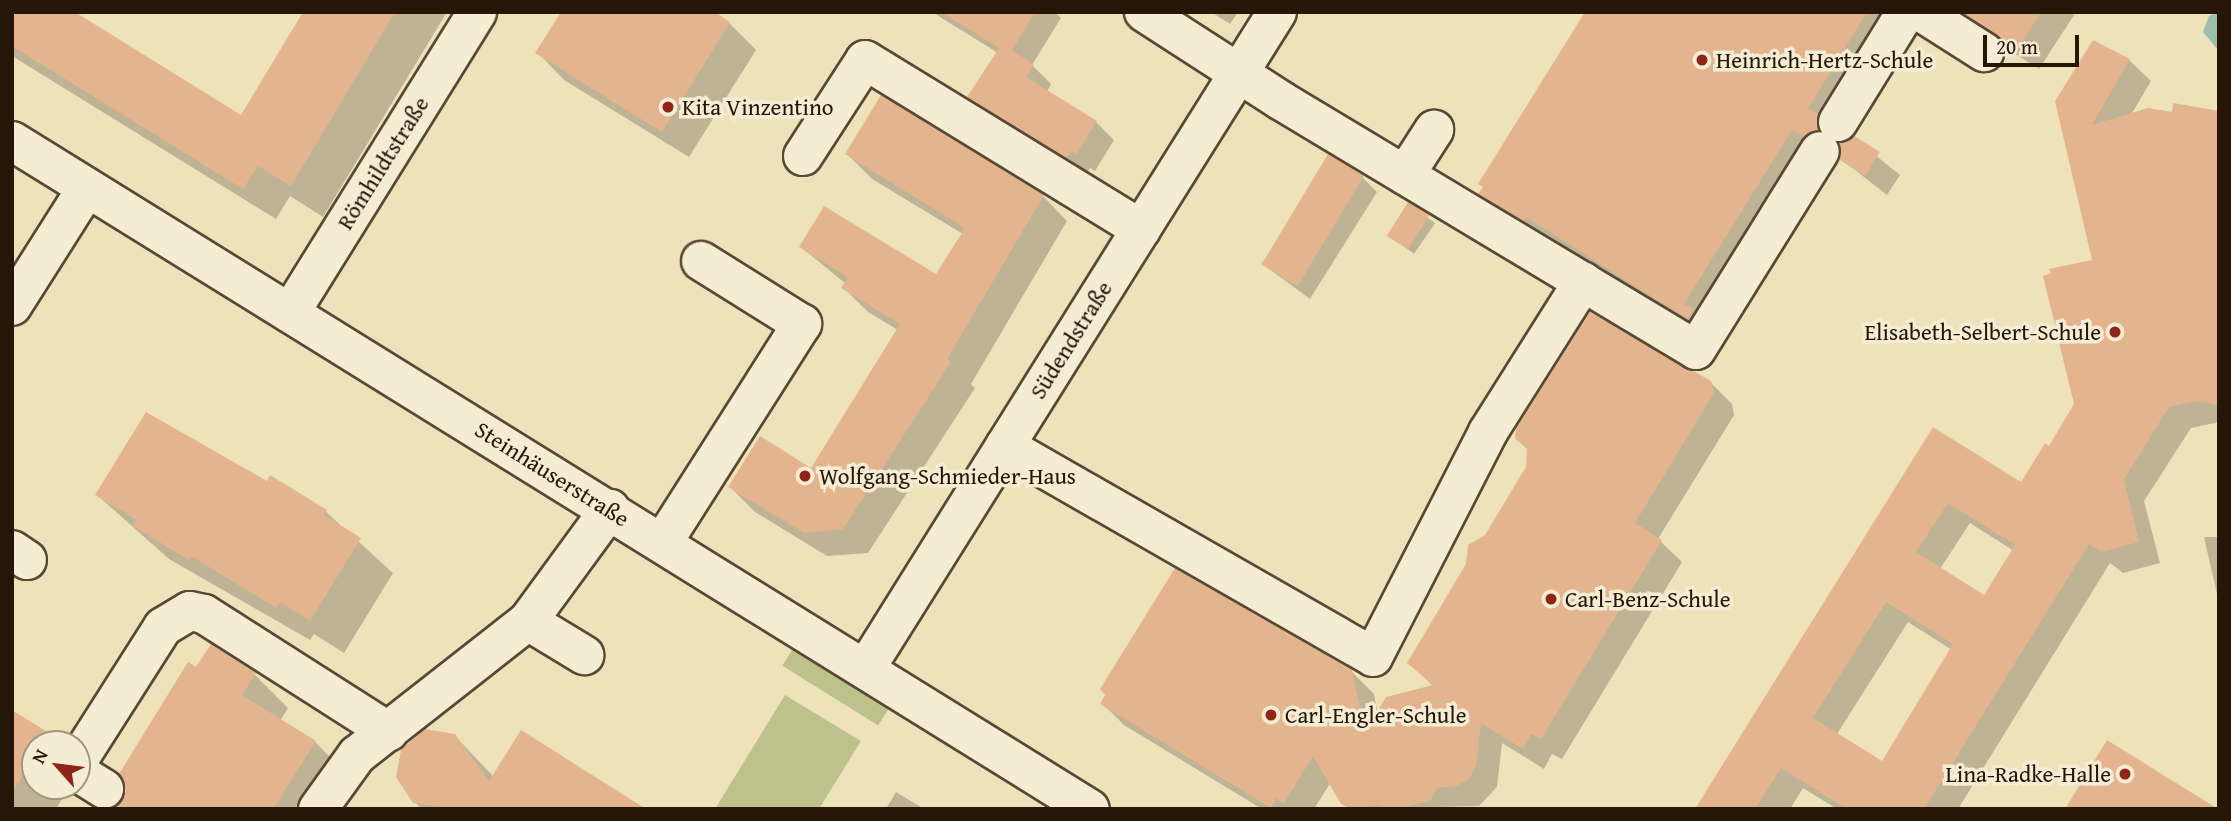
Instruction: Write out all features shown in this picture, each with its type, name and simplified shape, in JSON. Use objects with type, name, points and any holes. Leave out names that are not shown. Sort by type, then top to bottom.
[{"type":"street","name":"Römhildtstraße","points":[[290,313],[477,12]]},
{"type":"street","points":[[1144,12],[1239,74],[1696,350],[1906,12]]},
{"type":"street","name":"Südendstraße","points":[[866,668],[1278,12]]},
{"type":"street","points":[[1921,12],[1984,52]]},
{"type":"street","points":[[803,156],[864,60],[1141,229]]},
{"type":"street","points":[[1405,175],[1434,130]]},
{"type":"street","name":"Steinhäuserstraße","points":[[12,141],[610,509],[1090,809]]},
{"type":"street","points":[[12,306],[87,188]]},
{"type":"street","points":[[663,542],[802,324],[701,261]]},
{"type":"street","points":[[1005,446],[1373,657],[1489,432],[1583,282]]},
{"type":"street","points":[[318,809],[343,769],[528,621],[610,509]]},
{"type":"street","points":[[91,740],[163,627],[190,611],[204,614],[378,740]]},
{"type":"street","points":[[528,621],[584,655]]},
{"type":"street","points":[[352,809],[355,772],[378,740]]},
{"type":"shaded area","points":[[2219,12],[2219,51],[2203,32],[2209,16]]},
{"type":"shaded area","points":[[794,647],[890,707],[878,726],[782,666]]},
{"type":"shaded area","points":[[785,695],[861,741],[819,809],[715,809]]},
{"type":"building","points":[[12,12],[75,12],[241,115],[303,12],[395,12],[291,186],[258,166],[243,189],[12,46]]},
{"type":"building","points":[[561,12],[715,12],[730,22],[662,132],[535,53]]},
{"type":"building","points":[[941,12],[1035,12],[1012,50],[1034,65],[1026,77],[1097,121],[1076,154],[1071,151],[1067,158],[967,97],[999,48]]},
{"type":"building","points":[[1585,12],[1867,12],[1808,108],[1818,114],[1818,130],[1804,137],[1792,130],[1684,304],[1694,309],[1687,319],[1526,217],[1524,221],[1478,194],[1483,187],[1478,184]]},
{"type":"building","points":[[1962,12],[2041,12],[2017,49]]},
{"type":"building","points":[[2093,40],[2130,59],[2092,125],[2148,108],[2172,112],[2173,103],[2219,111],[2219,405],[2197,401],[2169,407],[2124,479],[2139,542],[2101,552],[2089,544],[1924,809],[1847,809],[1781,768],[1755,809],[1695,809],[1933,427],[2021,482],[2045,443],[2049,446],[2074,404],[2043,276],[2051,273],[2049,269],[2092,260],[2055,101]],"holes":[[[1948,503],[2015,545],[1984,595],[1916,552]],[[1886,602],[1953,644],[1882,761],[1813,718]]]},
{"type":"building","points":[[881,95],[1044,195],[947,359],[951,362],[843,529],[804,533],[728,487],[760,436],[811,468],[900,324],[841,288],[848,277],[799,247],[824,206],[936,274],[965,228],[845,154]]},
{"type":"building","points":[[1854,136],[1880,152],[1865,176],[1840,160],[1840,143]]},
{"type":"building","points":[[1328,154],[1364,176],[1298,286],[1262,265]]},
{"type":"building","points":[[1408,202],[1429,215],[1408,249],[1387,236]]},
{"type":"building","points":[[1590,312],[1711,381],[1714,393],[1635,523],[1662,540],[1541,739],[1531,734],[1523,749],[1481,723],[1476,766],[1469,779],[1457,786],[1437,788],[1430,801],[1396,809],[1377,805],[1351,809],[1341,804],[1313,756],[1284,803],[1276,798],[1271,808],[1100,704],[1105,695],[1100,689],[1175,568],[1352,670],[1365,732],[1386,697],[1433,685],[1407,663],[1466,564],[1468,545],[1485,535],[1526,467],[1527,447],[1515,439],[1516,429]]},
{"type":"building","points":[[146,412],[267,481],[270,475],[327,510],[324,515],[361,538],[310,621],[280,602],[276,608],[191,556],[189,560],[133,526],[137,520],[95,495]]},
{"type":"building","points":[[211,644],[256,673],[242,695],[316,741],[273,809],[113,809],[126,791],[119,774],[188,662],[196,667]]},
{"type":"building","points":[[12,710],[44,730],[21,730],[21,779],[12,793]]},
{"type":"building","points":[[425,729],[455,734],[489,781],[521,730],[646,809],[457,809],[413,803],[396,777],[401,750]]},
{"type":"building","name":"Lina-Radke-Halle","points":[[2107,740],[2218,809],[2065,809]]},
{"type":"place","name":"Heinrich-Hertz-Schule","points":[[1702,60]]},
{"type":"place","name":"Kita Vinzentino","points":[[668,107]]},
{"type":"place","name":"Elisabeth-Selbert-Schule","points":[[2115,332]]},
{"type":"place","name":"Wolfgang-Schmieder-Haus","points":[[805,476]]},
{"type":"place","name":"Carl-Benz-Schule","points":[[1551,599]]},
{"type":"place","name":"Carl-Engler-Schule","points":[[1271,715]]},
{"type":"place","name":"Lina-Radke-Halle","points":[[2125,774]]}]
